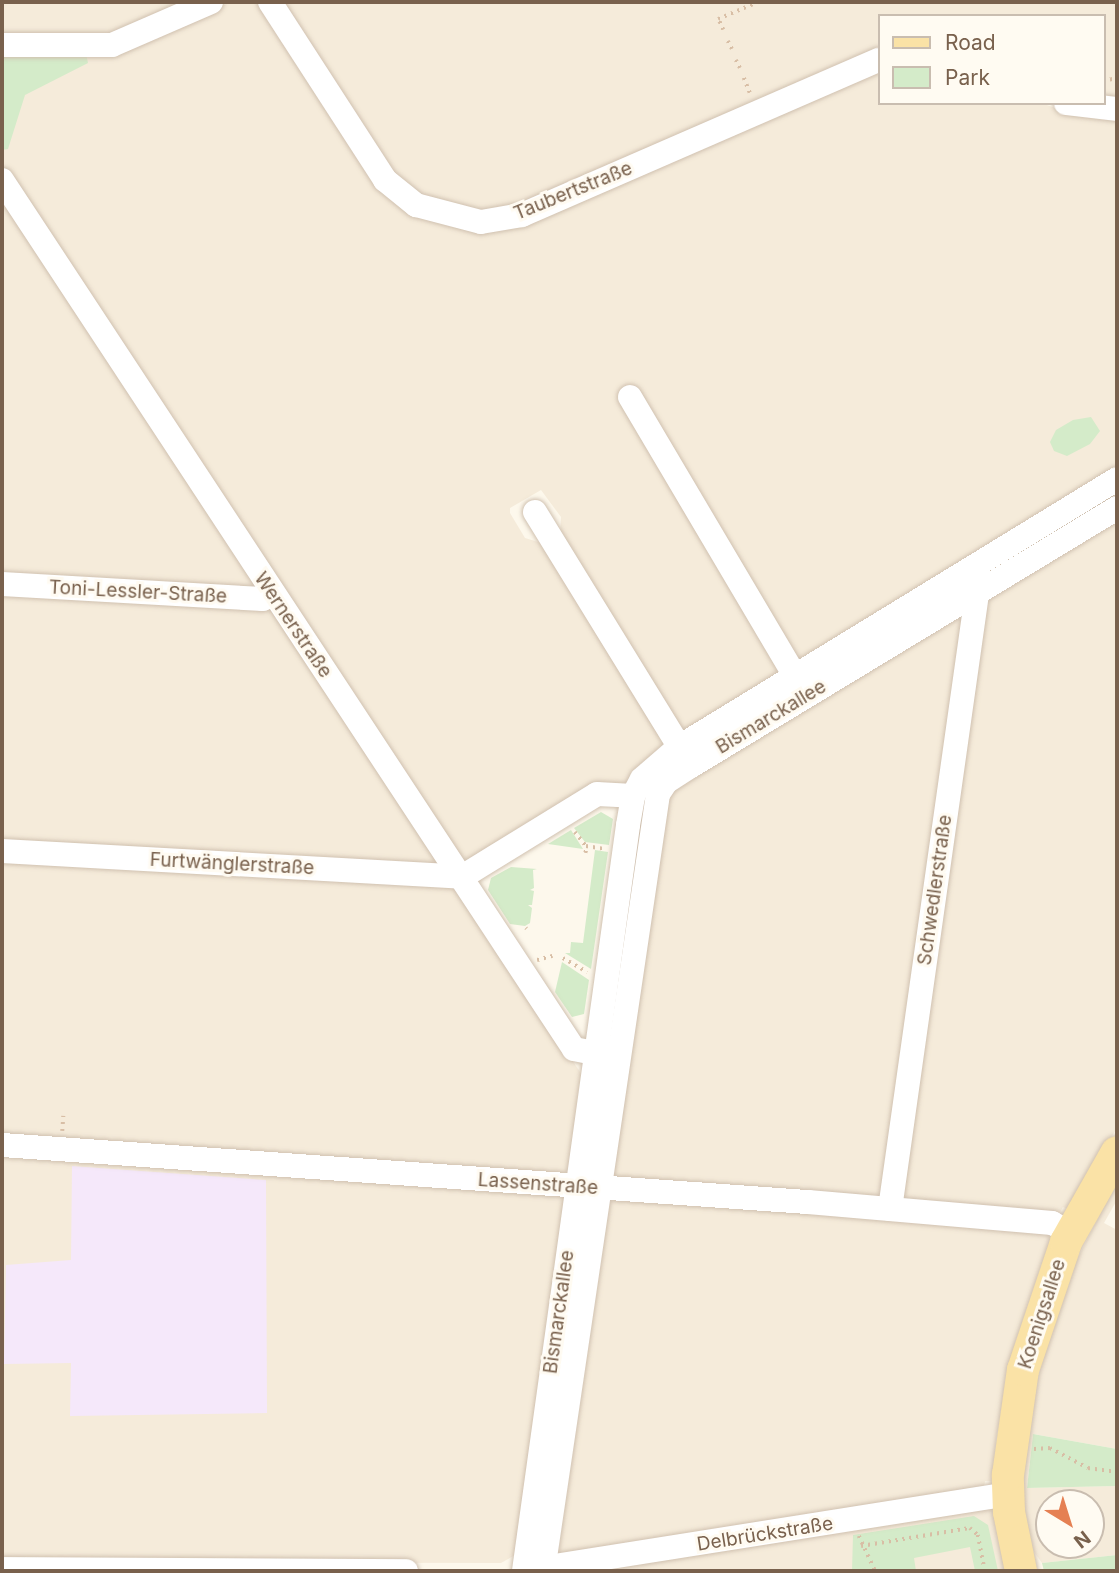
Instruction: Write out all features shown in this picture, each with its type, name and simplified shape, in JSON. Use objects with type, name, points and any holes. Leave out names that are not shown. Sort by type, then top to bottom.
[{"type":"main road","name":"Koenigsallee","points":[[1021,1571],[1008,1494],[1009,1452],[1023,1370],[1071,1233],[1117,1152]]},
{"type":"street","points":[[2,45],[112,45],[211,2]]},
{"type":"street","name":"Taubertstraße","points":[[270,2],[385,180],[416,205],[481,222],[522,215],[878,60]]},
{"type":"street","points":[[1083,105],[1117,109]]},
{"type":"street","name":"Wernerstraße","points":[[2,180],[574,1049],[607,1055]]},
{"type":"street","name":"Bismarckallee","points":[[630,397],[795,676]]},
{"type":"street","name":"Bismarckallee","points":[[607,1055],[633,796],[652,766],[685,756],[971,584],[1117,479]]},
{"type":"street","name":"Bismarckallee","points":[[531,1571],[607,1055],[655,804],[666,782],[685,756],[795,676],[1117,508]]},
{"type":"street","points":[[535,512],[685,756]]},
{"type":"street","name":"Toni-Lessler-Straße","points":[[2,584],[263,599],[272,593]]},
{"type":"street","name":"Schwedlerstraße","points":[[890,1209],[971,584]]},
{"type":"street","points":[[462,877],[597,794],[633,796]]},
{"type":"street","name":"Furtwänglerstraße","points":[[2,852],[462,877]]},
{"type":"street","name":"Lassenstraße","points":[[2,1145],[890,1209],[1052,1223],[1071,1233]]},
{"type":"street","name":"Delbrückstraße","points":[[531,1571],[1008,1494]]},
{"type":"street","points":[[2,1569],[406,1571]]},
{"type":"path","points":[[723,30],[718,19],[758,2]]},
{"type":"path","points":[[728,41],[732,49]]},
{"type":"path","points":[[736,60],[740,68]]},
{"type":"path","points":[[744,78],[753,98]]},
{"type":"path","points":[[570,825],[586,846],[612,849]]},
{"type":"path","points":[[562,958],[594,978]]},
{"type":"path","points":[[61,1137],[63,1116]]},
{"type":"path","points":[[1030,1450],[1050,1448],[1088,1468],[1117,1472]]},
{"type":"path","points":[[861,1546],[970,1528],[978,1535],[985,1571]]},
{"type":"path","points":[[858,1530],[861,1546],[874,1571]]},
{"type":"shaded area","points":[[2,2],[193,2],[114,37],[2,38]]},
{"type":"shaded area","points":[[231,2],[259,2],[368,173],[455,227],[878,69],[878,105],[1047,105],[1064,111],[1117,117],[1117,470],[682,733],[560,538],[561,517],[541,490],[510,508],[510,513],[525,538],[548,545],[666,744],[632,781],[473,861],[459,861],[2,164],[2,53],[116,51]]},
{"type":"shaded area","points":[[278,2],[1117,2],[1117,101],[1105,101],[1105,14],[878,14],[878,52],[511,210],[450,210],[396,180]]},
{"type":"shaded area","points":[[2,194],[260,586],[256,593],[2,578]]},
{"type":"shaded area","points":[[1117,515],[1117,1128],[1068,1209],[1063,1207],[1060,1212],[905,1202],[901,1196],[988,597]]},
{"type":"shaded area","points":[[2,594],[270,608],[439,858],[438,866],[2,845]]},
{"type":"shaded area","points":[[956,616],[962,619],[879,1201],[611,1176],[664,797]]},
{"type":"shaded area","points":[[2,860],[458,887],[582,1075],[568,1170],[562,1175],[2,1138]]},
{"type":"shaded area","points":[[2,1154],[559,1194],[565,1198],[517,1554],[501,1563],[2,1562]]},
{"type":"shaded area","points":[[72,1166],[266,1180],[267,1413],[70,1416],[71,1363],[4,1364],[6,1265],[71,1260]]},
{"type":"shaded area","points":[[1117,1181],[1117,1200],[1104,1223],[1117,1230],[1117,1449],[1033,1434],[1027,1488],[1117,1486],[1117,1555],[1105,1556],[1105,1489],[1035,1489],[1035,1553],[1022,1535],[1019,1446],[1064,1285]]},
{"type":"shaded area","points":[[616,1199],[1046,1232],[1052,1241],[1048,1260],[1042,1263],[1015,1343],[996,1438],[993,1481],[985,1481],[984,1487],[558,1555],[610,1202]]},
{"type":"shaded area","points":[[989,1509],[996,1512],[1006,1571],[580,1571]]},
{"type":"shaded area","points":[[1039,1559],[1080,1559],[1042,1563]]},
{"type":"green space","points":[[2,53],[86,53],[88,63],[25,95],[8,149],[2,150]]},
{"type":"green space","points":[[1091,417],[1100,431],[1090,444],[1067,456],[1054,451],[1050,442],[1056,430],[1073,420]]},
{"type":"green space","points":[[601,812],[613,819],[609,845],[585,842],[574,828]]},
{"type":"green space","points":[[571,830],[583,849],[548,844]]},
{"type":"green space","points":[[595,850],[608,852],[591,969],[565,953],[570,953],[571,942],[583,943]]},
{"type":"green space","points":[[511,867],[537,869],[533,870],[534,888],[530,890],[534,891],[532,905],[528,905],[532,908],[530,923],[525,926],[510,924],[488,890],[491,878]]},
{"type":"green space","points":[[562,962],[589,980],[584,1014],[572,1017],[555,992]]},
{"type":"green space","points":[[1033,1434],[1117,1449],[1117,1486],[1027,1488]]},
{"type":"green space","points":[[974,1516],[988,1525],[998,1571],[975,1571],[970,1547],[914,1558],[916,1571],[852,1571],[853,1535]]},
{"type":"green space","points":[[1117,1555],[1117,1571],[1044,1571],[1042,1563],[1105,1559],[1105,1556]]}]
